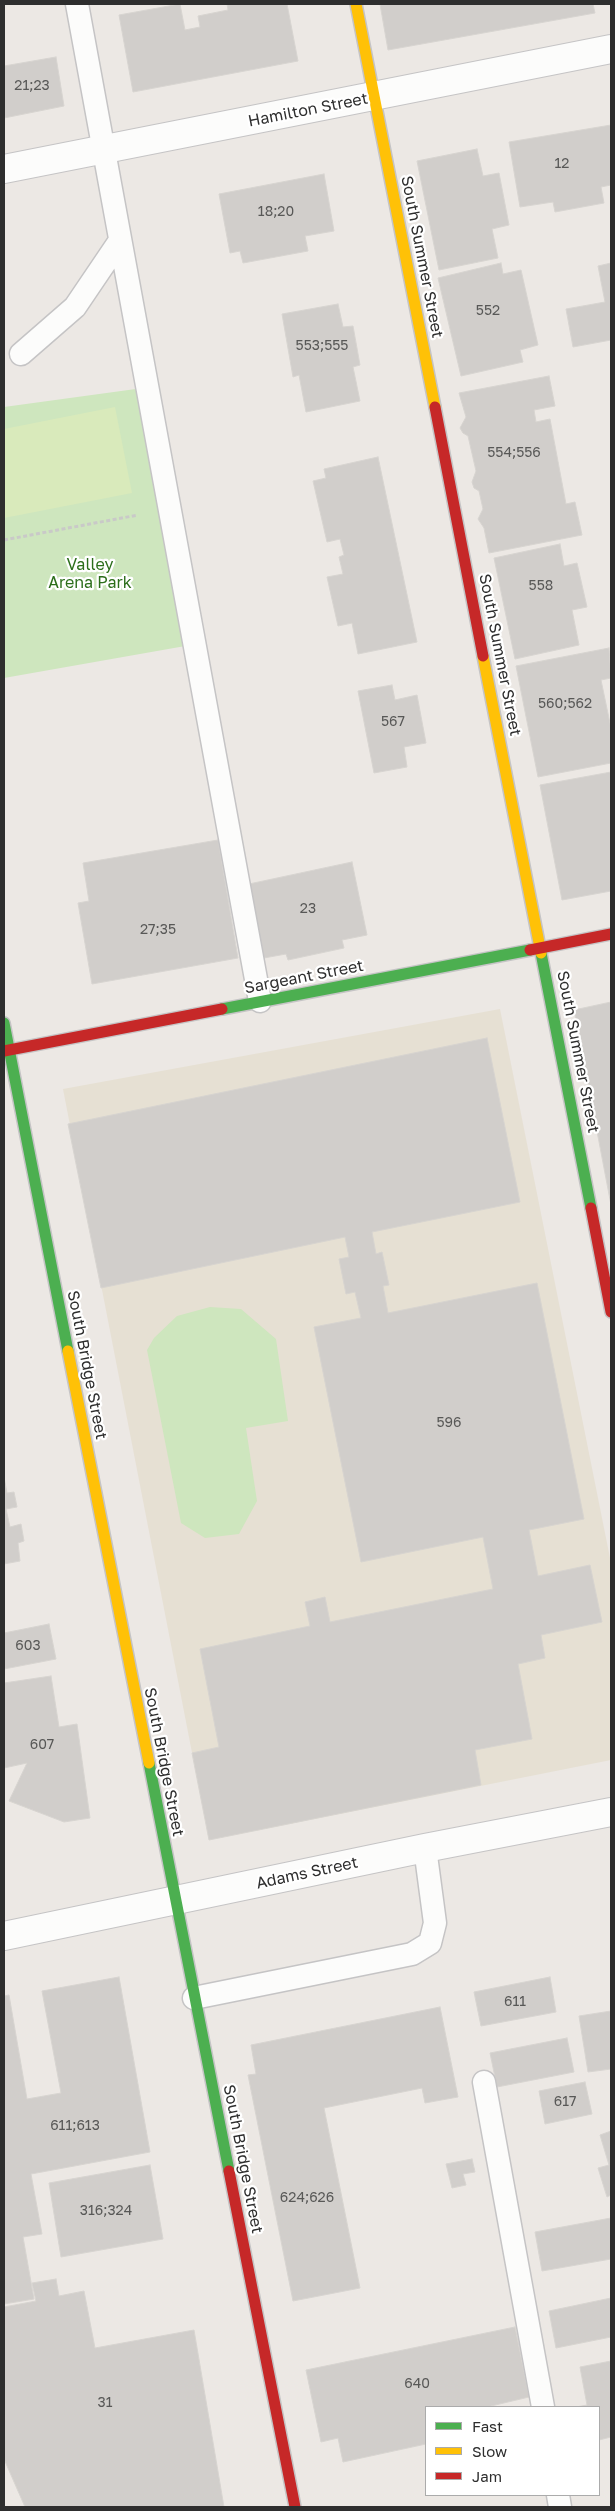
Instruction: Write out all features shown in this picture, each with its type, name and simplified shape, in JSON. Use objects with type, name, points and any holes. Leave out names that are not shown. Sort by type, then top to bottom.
[{"type":"street","name":"South Summer Street","points":[[356,4],[611,1312]]},
{"type":"street","name":"Hamilton Street","points":[[4,169],[611,49]]},
{"type":"street","name":"Sargeant Street","points":[[6,1051],[611,934]]},
{"type":"street","name":"South Bridge Street","points":[[4,1023],[6,1051],[295,2507]]},
{"type":"street","name":"Adams Street","points":[[4,1936],[425,1848],[611,1812]]},
{"type":"lane","points":[[77,4],[102,150],[260,1002]]},
{"type":"lane","points":[[21,354],[75,307],[119,242]]},
{"type":"lane","points":[[194,1998],[412,1954],[430,1943],[436,1923],[425,1848]]},
{"type":"lane","points":[[484,2082],[543,2406]]},
{"type":"path","points":[[4,540],[169,510]]},
{"type":"shaded area","points":[[500,1009],[611,1563],[611,1760],[209,1840],[63,1089]]},
{"type":"green space","name":"Valley Arena Park","points":[[143,388],[191,645],[4,678],[4,407]]},
{"type":"green space","points":[[115,407],[132,493],[4,518],[4,429]]},
{"type":"green space","points":[[210,1307],[241,1309],[276,1339],[288,1421],[246,1428],[257,1501],[239,1534],[205,1538],[181,1523],[147,1350],[154,1338],[177,1316]]},
{"type":"building","points":[[180,4],[185,30],[200,27],[198,16],[228,10],[227,4],[287,4],[298,61],[133,92],[119,15]]},
{"type":"building","points":[[380,4],[593,4],[595,13],[388,50]]},
{"type":"building","points":[[56,57],[64,106],[4,118],[4,66]]},
{"type":"building","points":[[611,125],[611,185],[601,187],[604,203],[555,212],[553,202],[520,207],[509,142]]},
{"type":"building","points":[[477,149],[483,176],[499,173],[509,225],[492,229],[498,258],[439,270],[417,161]]},
{"type":"building","points":[[324,174],[334,231],[305,236],[308,251],[243,263],[240,251],[230,253],[219,194]]},
{"type":"building","points":[[501,263],[503,274],[521,270],[538,345],[520,350],[523,362],[461,376],[438,278]]},
{"type":"building","points":[[611,263],[611,340],[573,347],[566,309],[605,302],[598,266]]},
{"type":"building","points":[[338,304],[343,327],[353,326],[360,365],[353,367],[360,401],[306,412],[299,375],[293,377],[282,314]]},
{"type":"building","points":[[549,376],[555,406],[534,410],[536,422],[550,419],[566,504],[575,502],[582,535],[489,553],[484,528],[478,519],[483,509],[479,491],[474,488],[472,482],[476,471],[468,436],[460,428],[466,417],[459,393]]},
{"type":"building","points":[[378,457],[417,642],[358,654],[352,623],[338,626],[327,577],[343,574],[339,557],[344,555],[340,539],[327,542],[313,481],[326,478],[324,469]]},
{"type":"building","points":[[560,544],[564,566],[577,563],[587,607],[572,610],[579,645],[515,659],[494,558]]},
{"type":"building","points":[[609,648],[611,678],[601,680],[611,728],[611,763],[538,777],[516,666]]},
{"type":"building","points":[[392,685],[395,700],[417,695],[426,743],[404,747],[407,767],[374,773],[358,691]]},
{"type":"building","points":[[611,772],[611,891],[562,900],[540,785]]},
{"type":"building","points":[[218,840],[238,958],[92,984],[78,903],[89,901],[83,863]]},
{"type":"building","points":[[352,862],[367,935],[342,940],[344,948],[288,960],[286,954],[264,958],[249,884]]},
{"type":"building","points":[[611,1002],[611,1205],[574,1010]]},
{"type":"building","points":[[487,1038],[520,1202],[372,1232],[376,1254],[382,1252],[389,1285],[383,1286],[388,1313],[537,1283],[584,1519],[529,1530],[538,1576],[590,1565],[602,1622],[541,1635],[545,1658],[518,1664],[532,1739],[475,1750],[481,1785],[209,1840],[192,1753],[219,1747],[200,1649],[310,1626],[305,1602],[325,1597],[330,1622],[493,1589],[483,1537],[361,1562],[314,1327],[361,1318],[355,1292],[346,1294],[339,1259],[349,1257],[345,1237],[101,1288],[68,1124]]},
{"type":"building","points":[[4,1477],[7,1493],[14,1492],[17,1507],[6,1509],[10,1527],[21,1524],[24,1541],[18,1543],[20,1561],[4,1564]]},
{"type":"building","points":[[49,1624],[56,1659],[4,1669],[4,1633]]},
{"type":"building","points":[[51,1676],[59,1727],[77,1724],[90,1818],[64,1822],[9,1801],[27,1763],[4,1768],[4,1683]]},
{"type":"building","points":[[119,1977],[150,2152],[31,2174],[42,2234],[23,2237],[34,2299],[4,2304],[4,1996],[9,1995],[27,2099],[61,2093],[42,1991]]},
{"type":"building","points":[[550,1977],[556,2012],[481,2026],[474,1992]]},
{"type":"building","points":[[440,2007],[458,2097],[425,2103],[422,2088],[324,2108],[360,2288],[293,2301],[248,2075],[256,2074],[251,2045]]},
{"type":"building","points":[[611,2011],[611,2069],[588,2072],[579,2016]]},
{"type":"building","points":[[567,2038],[574,2072],[497,2087],[490,2053]]},
{"type":"building","points":[[585,2082],[592,2114],[545,2124],[539,2091]]},
{"type":"building","points":[[611,2131],[611,2195],[607,2197],[598,2168],[609,2165],[600,2135]]},
{"type":"building","points":[[472,2159],[475,2172],[463,2174],[466,2185],[452,2188],[446,2164]]},
{"type":"building","points":[[150,2165],[163,2239],[61,2257],[49,2183]]},
{"type":"building","points":[[611,2218],[611,2259],[542,2271],[535,2232]]},
{"type":"building","points":[[56,2279],[59,2296],[84,2291],[95,2348],[194,2330],[224,2507],[25,2507],[4,2459],[4,2307],[36,2301],[32,2283]]},
{"type":"building","points":[[611,2298],[611,2337],[556,2348],[549,2311]]},
{"type":"building","points":[[515,2327],[529,2397],[491,2406],[425,2406],[425,2444],[343,2462],[338,2438],[321,2442],[306,2370]]},
{"type":"building","points":[[611,2361],[611,2437],[600,2440],[600,2406],[582,2406],[587,2405],[580,2367]]},
{"type":"traffic: fast","points":[[222,1009],[530,950]]},
{"type":"traffic: fast","points":[[541,953],[591,1208]]},
{"type":"traffic: fast","points":[[4,1023],[68,1351]]},
{"type":"traffic: fast","points":[[149,1763],[229,2171]]},
{"type":"traffic: slow","points":[[356,4],[435,407]]},
{"type":"traffic: slow","points":[[483,656],[541,953]]},
{"type":"traffic: slow","points":[[68,1351],[149,1763]]},
{"type":"traffic: jam","points":[[435,407],[483,656]]},
{"type":"traffic: jam","points":[[530,950],[611,934]]},
{"type":"traffic: jam","points":[[4,1051],[222,1009]]},
{"type":"traffic: jam","points":[[591,1208],[611,1312]]},
{"type":"traffic: jam","points":[[229,2171],[295,2507]]}]
